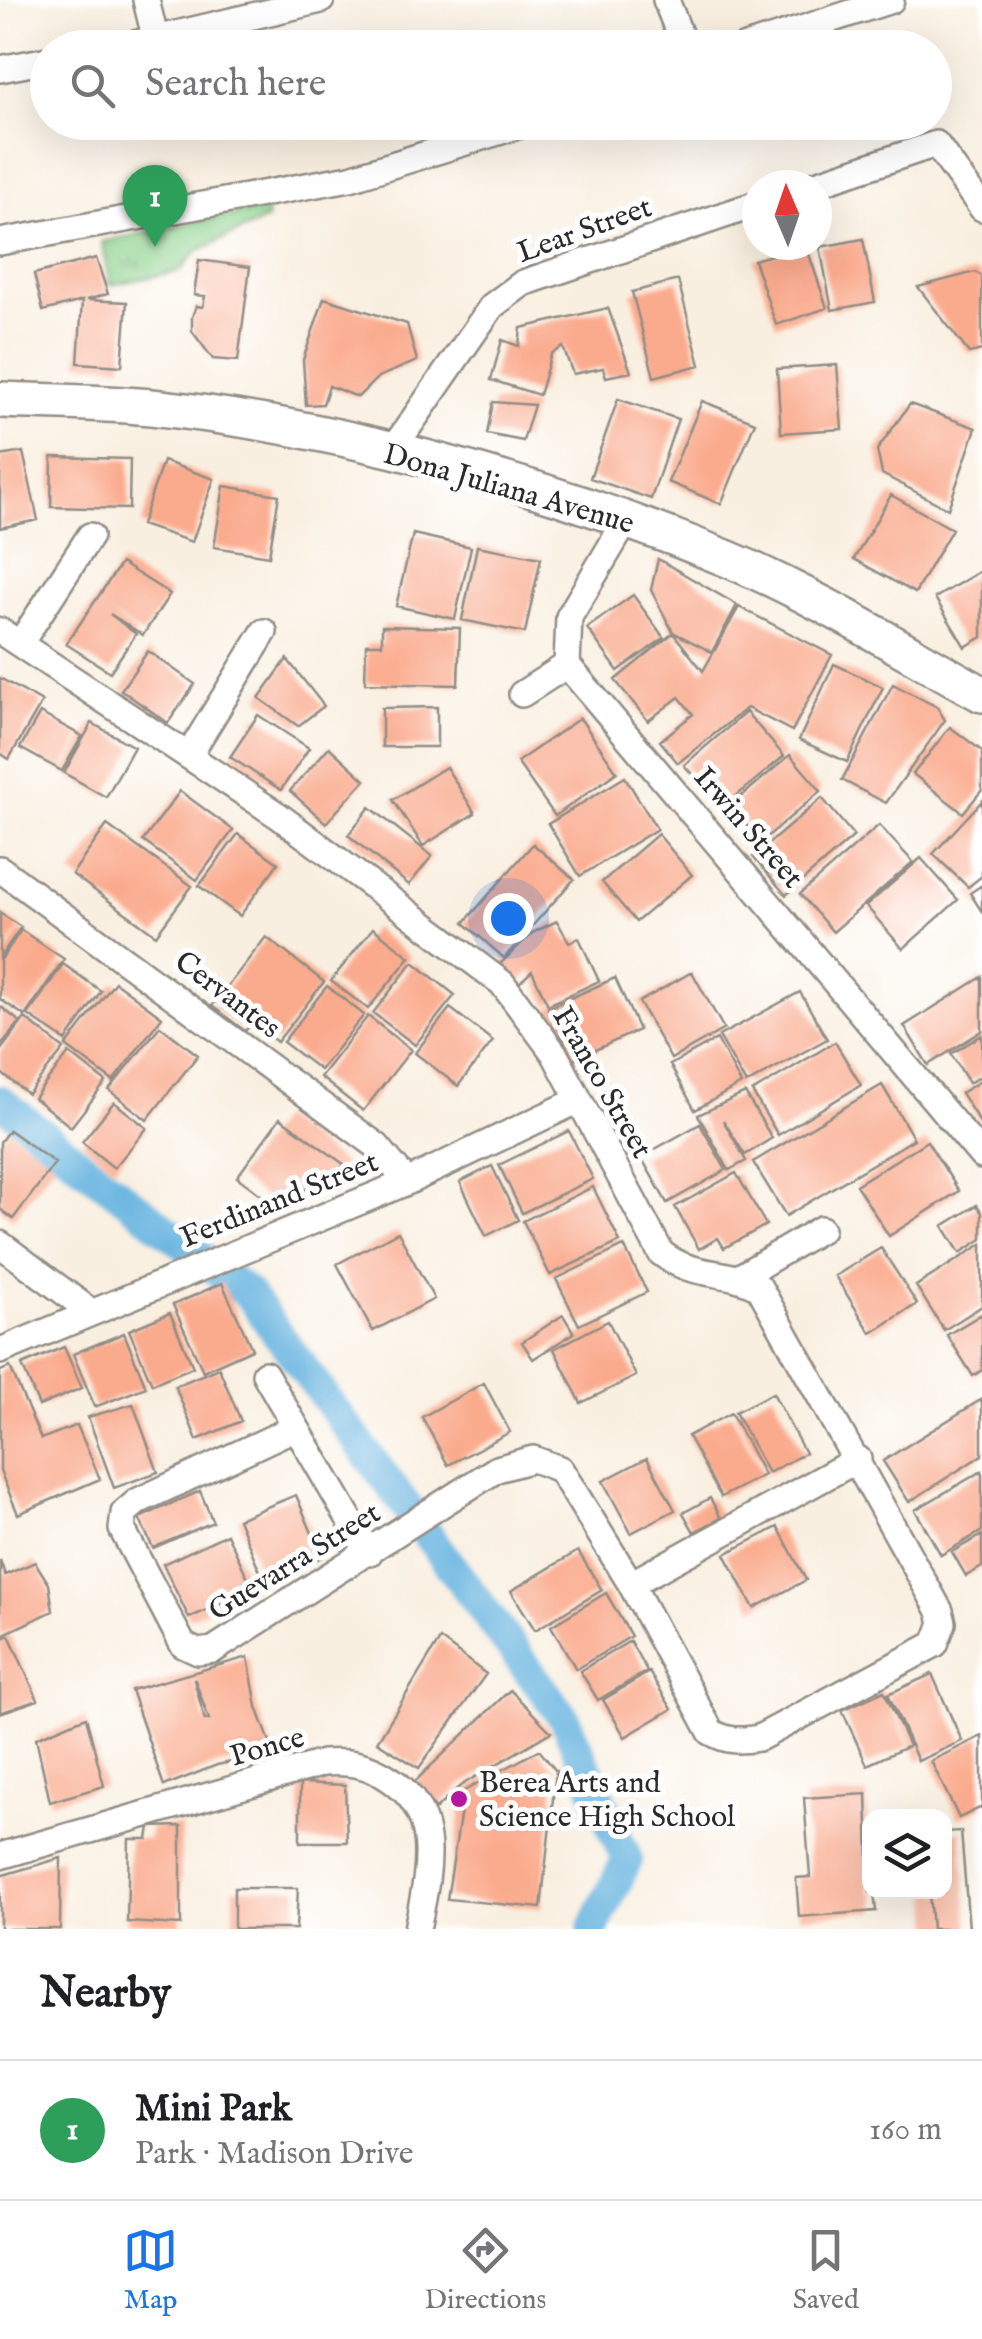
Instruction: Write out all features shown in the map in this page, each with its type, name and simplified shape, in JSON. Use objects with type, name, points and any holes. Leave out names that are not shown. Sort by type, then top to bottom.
[{"type":"street","points":[[146,0],[154,30]]},
{"type":"street","points":[[197,30],[321,0]]},
{"type":"street","points":[[666,0],[678,30]]},
{"type":"street","points":[[782,30],[823,11],[892,0]]},
{"type":"street","points":[[0,69],[30,63]]},
{"type":"street","points":[[0,242],[350,178],[472,140]]},
{"type":"street","points":[[832,179],[936,144],[982,208]]},
{"type":"street","name":"Lear Street","points":[[391,452],[492,306],[524,283],[742,209]]},
{"type":"street","name":"Dona Juliana Avenue","points":[[0,400],[151,407],[265,425],[391,452],[626,521],[747,568],[982,694]]},
{"type":"street","points":[[522,694],[567,665],[569,617],[626,521]]},
{"type":"street","points":[[10,636],[90,536]]},
{"type":"street","points":[[189,755],[264,632]]},
{"type":"street","name":"Franco Street","points":[[10,636],[189,755],[502,983],[532,1020],[661,1253],[683,1271],[740,1277]]},
{"type":"street","name":"Irwin Street","points":[[567,665],[982,1156]]},
{"type":"street","name":"Cervantes","points":[[0,869],[377,1146],[407,1182]]},
{"type":"street","name":"Ferdinand Street","points":[[0,1350],[407,1182],[579,1100]]},
{"type":"street","points":[[740,1277],[822,1229]]},
{"type":"street","points":[[0,1244],[90,1312]]},
{"type":"street","points":[[631,1584],[858,1459],[759,1287],[740,1277]]},
{"type":"street","points":[[264,1374],[369,1553]]},
{"type":"street","name":"Guevarra Street","points":[[294,1428],[138,1501],[124,1514],[122,1528],[183,1645],[198,1652],[213,1650],[515,1460],[544,1460],[560,1469],[631,1584],[711,1732],[735,1742],[759,1738],[935,1644],[943,1623],[940,1611],[858,1459]]},
{"type":"street","name":"Ponce","points":[[0,1856],[323,1763],[348,1761],[377,1770],[405,1789],[423,1813],[428,1870],[417,1929]]},
{"type":"green space","points":[[267,207],[267,219],[197,251],[180,271],[110,285],[102,242]]},
{"type":"building","points":[[863,239],[875,302],[832,310],[822,260],[832,260],[832,245]]},
{"type":"building","points":[[96,258],[108,294],[86,300],[127,302],[122,366],[78,363],[82,301],[43,311],[34,274]]},
{"type":"building","points":[[199,260],[250,267],[238,361],[213,359],[192,331],[196,306],[203,307],[205,296],[194,295]]},
{"type":"building","points":[[754,260],[811,260],[827,308],[776,325]]},
{"type":"building","points":[[975,272],[982,276],[982,350],[969,353],[918,287]]},
{"type":"building","points":[[678,280],[700,365],[654,377],[632,292]]},
{"type":"building","points":[[324,298],[407,324],[417,361],[378,377],[358,397],[329,386],[323,404],[306,405],[303,360]]},
{"type":"building","points":[[608,308],[631,372],[606,377],[603,368],[573,374],[563,347],[551,354],[539,395],[491,380],[502,340],[519,346],[521,328]]},
{"type":"building","points":[[837,365],[842,429],[781,433],[777,369]]},
{"type":"building","points":[[618,399],[678,419],[651,499],[590,478]]},
{"type":"building","points":[[702,401],[755,422],[721,504],[668,482]]},
{"type":"building","points":[[493,402],[534,405],[523,441],[487,434]]},
{"type":"building","points":[[910,404],[976,428],[948,509],[882,474],[877,450]]},
{"type":"building","points":[[23,452],[38,520],[0,528],[0,456]]},
{"type":"building","points":[[52,457],[130,459],[129,509],[51,507]]},
{"type":"building","points":[[163,461],[214,479],[192,542],[141,525]]},
{"type":"building","points":[[224,486],[279,495],[269,556],[214,547]]},
{"type":"building","points":[[891,495],[952,529],[915,593],[854,559]]},
{"type":"building","points":[[413,534],[471,547],[455,619],[396,606]]},
{"type":"building","points":[[477,546],[541,558],[525,633],[462,620]]},
{"type":"building","points":[[658,559],[737,605],[712,652],[673,632],[651,590]]},
{"type":"building","points":[[121,563],[170,594],[143,635],[110,614],[136,634],[110,672],[66,644]]},
{"type":"building","points":[[982,570],[982,637],[965,647],[935,598]]},
{"type":"building","points":[[633,595],[664,638],[618,671],[587,628]]},
{"type":"building","points":[[739,607],[832,655],[792,731],[747,708],[678,763],[660,741],[693,714],[679,697],[648,721],[615,680],[673,633],[703,671]]},
{"type":"building","points":[[382,626],[460,628],[458,685],[365,683],[366,644],[382,644]]},
{"type":"building","points":[[148,651],[195,684],[168,723],[121,690]]},
{"type":"building","points":[[287,659],[324,706],[298,726],[259,698]]},
{"type":"building","points":[[834,664],[883,687],[847,762],[799,740]]},
{"type":"building","points":[[0,678],[42,702],[9,759],[0,753]]},
{"type":"building","points":[[893,684],[937,707],[945,720],[886,803],[842,780]]},
{"type":"building","points":[[437,707],[437,747],[382,747],[382,708]]},
{"type":"building","points":[[746,712],[784,756],[722,808],[684,765]]},
{"type":"building","points":[[40,713],[82,736],[62,771],[20,748]]},
{"type":"building","points":[[258,715],[309,748],[281,790],[230,757]]},
{"type":"building","points":[[580,718],[617,772],[555,816],[517,762]]},
{"type":"building","points":[[92,723],[134,747],[106,797],[64,773]]},
{"type":"building","points":[[950,727],[982,751],[982,790],[963,813],[913,774]]},
{"type":"building","points":[[329,747],[365,780],[326,823],[290,791]]},
{"type":"building","points":[[790,755],[821,791],[761,842],[730,806]]},
{"type":"building","points":[[446,767],[475,813],[423,846],[393,800]]},
{"type":"building","points":[[625,777],[657,829],[580,876],[548,824]]},
{"type":"building","points":[[180,791],[233,830],[197,880],[143,841]]},
{"type":"building","points":[[822,798],[854,836],[786,895],[753,857]]},
{"type":"building","points":[[982,801],[982,876],[968,887],[933,854]]},
{"type":"building","points":[[370,807],[432,856],[409,885],[348,835]]},
{"type":"building","points":[[107,825],[192,886],[156,935],[72,874]]},
{"type":"building","points":[[879,825],[913,862],[833,932],[800,894]]},
{"type":"building","points":[[238,834],[278,863],[240,916],[199,886]]},
{"type":"building","points":[[658,834],[692,875],[636,922],[602,882]]},
{"type":"building","points":[[533,844],[574,879],[504,958],[464,923]]},
{"type":"building","points":[[921,858],[958,900],[903,949],[866,906]]},
{"type":"building","points":[[982,885],[982,912],[970,893]]},
{"type":"building","points":[[0,913],[21,927],[0,957]]},
{"type":"building","points":[[557,921],[569,942],[579,938],[599,981],[548,1005],[532,971],[519,983],[500,964],[532,933]]},
{"type":"building","points":[[373,928],[410,957],[368,1009],[331,981]]},
{"type":"building","points":[[21,930],[64,959],[25,1016],[0,999],[0,961]]},
{"type":"building","points":[[266,937],[324,982],[277,1042],[252,1023],[245,1031],[212,1006]]},
{"type":"building","points":[[413,962],[455,995],[415,1045],[373,1013]]},
{"type":"building","points":[[63,964],[101,991],[66,1041],[28,1015]]},
{"type":"building","points":[[692,972],[724,1029],[671,1059],[639,1002]]},
{"type":"building","points":[[982,977],[982,1031],[928,1065],[904,1026]]},
{"type":"building","points":[[615,978],[639,1030],[573,1060],[548,1008]]},
{"type":"building","points":[[115,982],[162,1017],[113,1081],[66,1046]]},
{"type":"building","points":[[327,986],[364,1015],[320,1070],[283,1042]]},
{"type":"building","points":[[800,992],[827,1039],[746,1084],[719,1036]]},
{"type":"building","points":[[0,1006],[20,1022],[0,1046]]},
{"type":"building","points":[[450,1008],[493,1041],[458,1086],[415,1053]]},
{"type":"building","points":[[368,1016],[411,1050],[363,1111],[320,1077]]},
{"type":"building","points":[[25,1018],[64,1049],[28,1094],[0,1072],[0,1051]]},
{"type":"building","points":[[160,1026],[198,1055],[147,1120],[109,1090]]},
{"type":"building","points":[[982,1035],[982,1075],[969,1083],[951,1054]]},
{"type":"building","points":[[717,1039],[741,1084],[695,1110],[670,1065]]},
{"type":"building","points":[[835,1042],[861,1085],[778,1135],[752,1092]]},
{"type":"building","points":[[69,1053],[106,1082],[71,1127],[34,1098]]},
{"type":"building","points":[[982,1080],[982,1126],[961,1093]]},
{"type":"building","points":[[882,1085],[914,1139],[786,1216],[753,1162]]},
{"type":"building","points":[[745,1093],[772,1138],[745,1155],[723,1120],[746,1161],[729,1170],[698,1115]]},
{"type":"building","points":[[114,1102],[147,1128],[114,1168],[82,1142]]},
{"type":"building","points":[[280,1118],[345,1165],[277,1207],[237,1177]]},
{"type":"building","points":[[700,1124],[726,1170],[667,1203],[641,1157]]},
{"type":"building","points":[[9,1130],[55,1163],[13,1219],[0,1209],[0,1142]]},
{"type":"building","points":[[569,1131],[593,1179],[522,1213],[499,1165]]},
{"type":"building","points":[[927,1141],[959,1191],[889,1236],[856,1185]]},
{"type":"building","points":[[492,1166],[518,1220],[486,1236],[460,1182]]},
{"type":"building","points":[[736,1173],[766,1225],[724,1248],[718,1238],[699,1249],[675,1207]]},
{"type":"building","points":[[593,1187],[620,1242],[550,1275],[523,1221]]},
{"type":"building","points":[[977,1205],[982,1213],[982,1239],[960,1253],[943,1226]]},
{"type":"building","points":[[398,1232],[434,1299],[373,1331],[337,1264]]},
{"type":"building","points":[[982,1244],[982,1306],[944,1330],[916,1286]]},
{"type":"building","points":[[624,1246],[647,1292],[579,1325],[556,1279]]},
{"type":"building","points":[[881,1248],[917,1304],[871,1333],[835,1276]]},
{"type":"building","points":[[222,1283],[252,1349],[203,1371],[173,1305]]},
{"type":"building","points":[[170,1313],[193,1367],[152,1384],[129,1330]]},
{"type":"building","points":[[982,1314],[982,1370],[973,1376],[947,1335]]},
{"type":"building","points":[[563,1315],[574,1333],[533,1359],[522,1342]]},
{"type":"building","points":[[608,1321],[636,1376],[581,1403],[554,1349]]},
{"type":"building","points":[[124,1333],[146,1387],[95,1407],[73,1354]]},
{"type":"building","points":[[64,1347],[82,1388],[39,1406],[22,1365]]},
{"type":"building","points":[[10,1367],[41,1439],[77,1425],[100,1479],[18,1514],[0,1471],[0,1371]]},
{"type":"building","points":[[219,1368],[241,1421],[197,1440],[175,1386]]},
{"type":"building","points":[[484,1383],[510,1432],[448,1465],[422,1417]]},
{"type":"building","points":[[773,1393],[805,1453],[768,1473],[735,1412]]},
{"type":"building","points":[[982,1399],[982,1455],[909,1502],[883,1461]]},
{"type":"building","points":[[133,1404],[158,1472],[114,1488],[88,1417]]},
{"type":"building","points":[[731,1413],[764,1475],[721,1497],[688,1436]]},
{"type":"building","points":[[647,1458],[675,1510],[631,1533],[603,1481]]},
{"type":"building","points":[[982,1471],[982,1531],[941,1555],[915,1510]]},
{"type":"building","points":[[200,1491],[213,1522],[153,1548],[139,1518]]},
{"type":"building","points":[[296,1495],[322,1557],[264,1581],[238,1519]]},
{"type":"building","points":[[710,1498],[721,1518],[694,1532],[683,1513]]},
{"type":"building","points":[[778,1527],[806,1580],[754,1608],[725,1554]]},
{"type":"building","points":[[227,1534],[253,1589],[189,1618],[163,1564]]},
{"type":"building","points":[[982,1535],[982,1567],[966,1576],[952,1552]]},
{"type":"building","points":[[578,1551],[602,1590],[535,1630],[511,1591]]},
{"type":"building","points":[[0,1560],[5,1575],[35,1562],[49,1584],[53,1611],[0,1636]]},
{"type":"building","points":[[606,1593],[631,1636],[576,1669],[551,1626]]},
{"type":"building","points":[[9,1635],[38,1700],[0,1713],[0,1639]]},
{"type":"building","points":[[440,1639],[486,1674],[419,1768],[377,1742]]},
{"type":"building","points":[[630,1641],[647,1671],[598,1700],[580,1671]]},
{"type":"building","points":[[248,1657],[257,1707],[274,1753],[217,1765],[164,1786],[131,1690]],"holes":[[[195,1680],[209,1719],[205,1720]]]},
{"type":"building","points":[[649,1672],[672,1709],[625,1737],[603,1700]]},
{"type":"building","points":[[932,1674],[962,1741],[918,1761],[888,1694]]},
{"type":"building","points":[[510,1690],[551,1732],[460,1786],[436,1809],[412,1784]]},
{"type":"building","points":[[884,1691],[909,1746],[867,1765],[842,1710]]},
{"type":"building","points":[[86,1717],[104,1786],[50,1802],[36,1738]]},
{"type":"building","points":[[982,1736],[982,1807],[959,1818],[931,1761]]},
{"type":"building","points":[[539,1750],[556,1771],[541,1908],[447,1899],[464,1791]]},
{"type":"building","points":[[300,1783],[345,1785],[347,1842],[300,1842]]},
{"type":"building","points":[[867,1794],[867,1809],[862,1809],[862,1899],[875,1899],[876,1911],[799,1917],[796,1878],[810,1877],[804,1798]]},
{"type":"building","points":[[181,1826],[181,1925],[127,1922],[129,1839],[148,1839],[150,1827]]},
{"type":"building","points":[[961,1831],[969,1929],[932,1929],[930,1899],[952,1899],[952,1832]]},
{"type":"building","points":[[61,1858],[60,1929],[0,1929],[0,1876]]},
{"type":"building","points":[[234,1888],[298,1888],[296,1929],[234,1929]]},
{"type":"waterway","points":[[0,1101],[248,1294],[564,1718],[627,1860],[593,1929]]},
{"type":"place","name":"Mini Park","points":[[155,247]]},
{"type":"place","name":"Berea Arts and Science High School","points":[[459,1799]]}]
